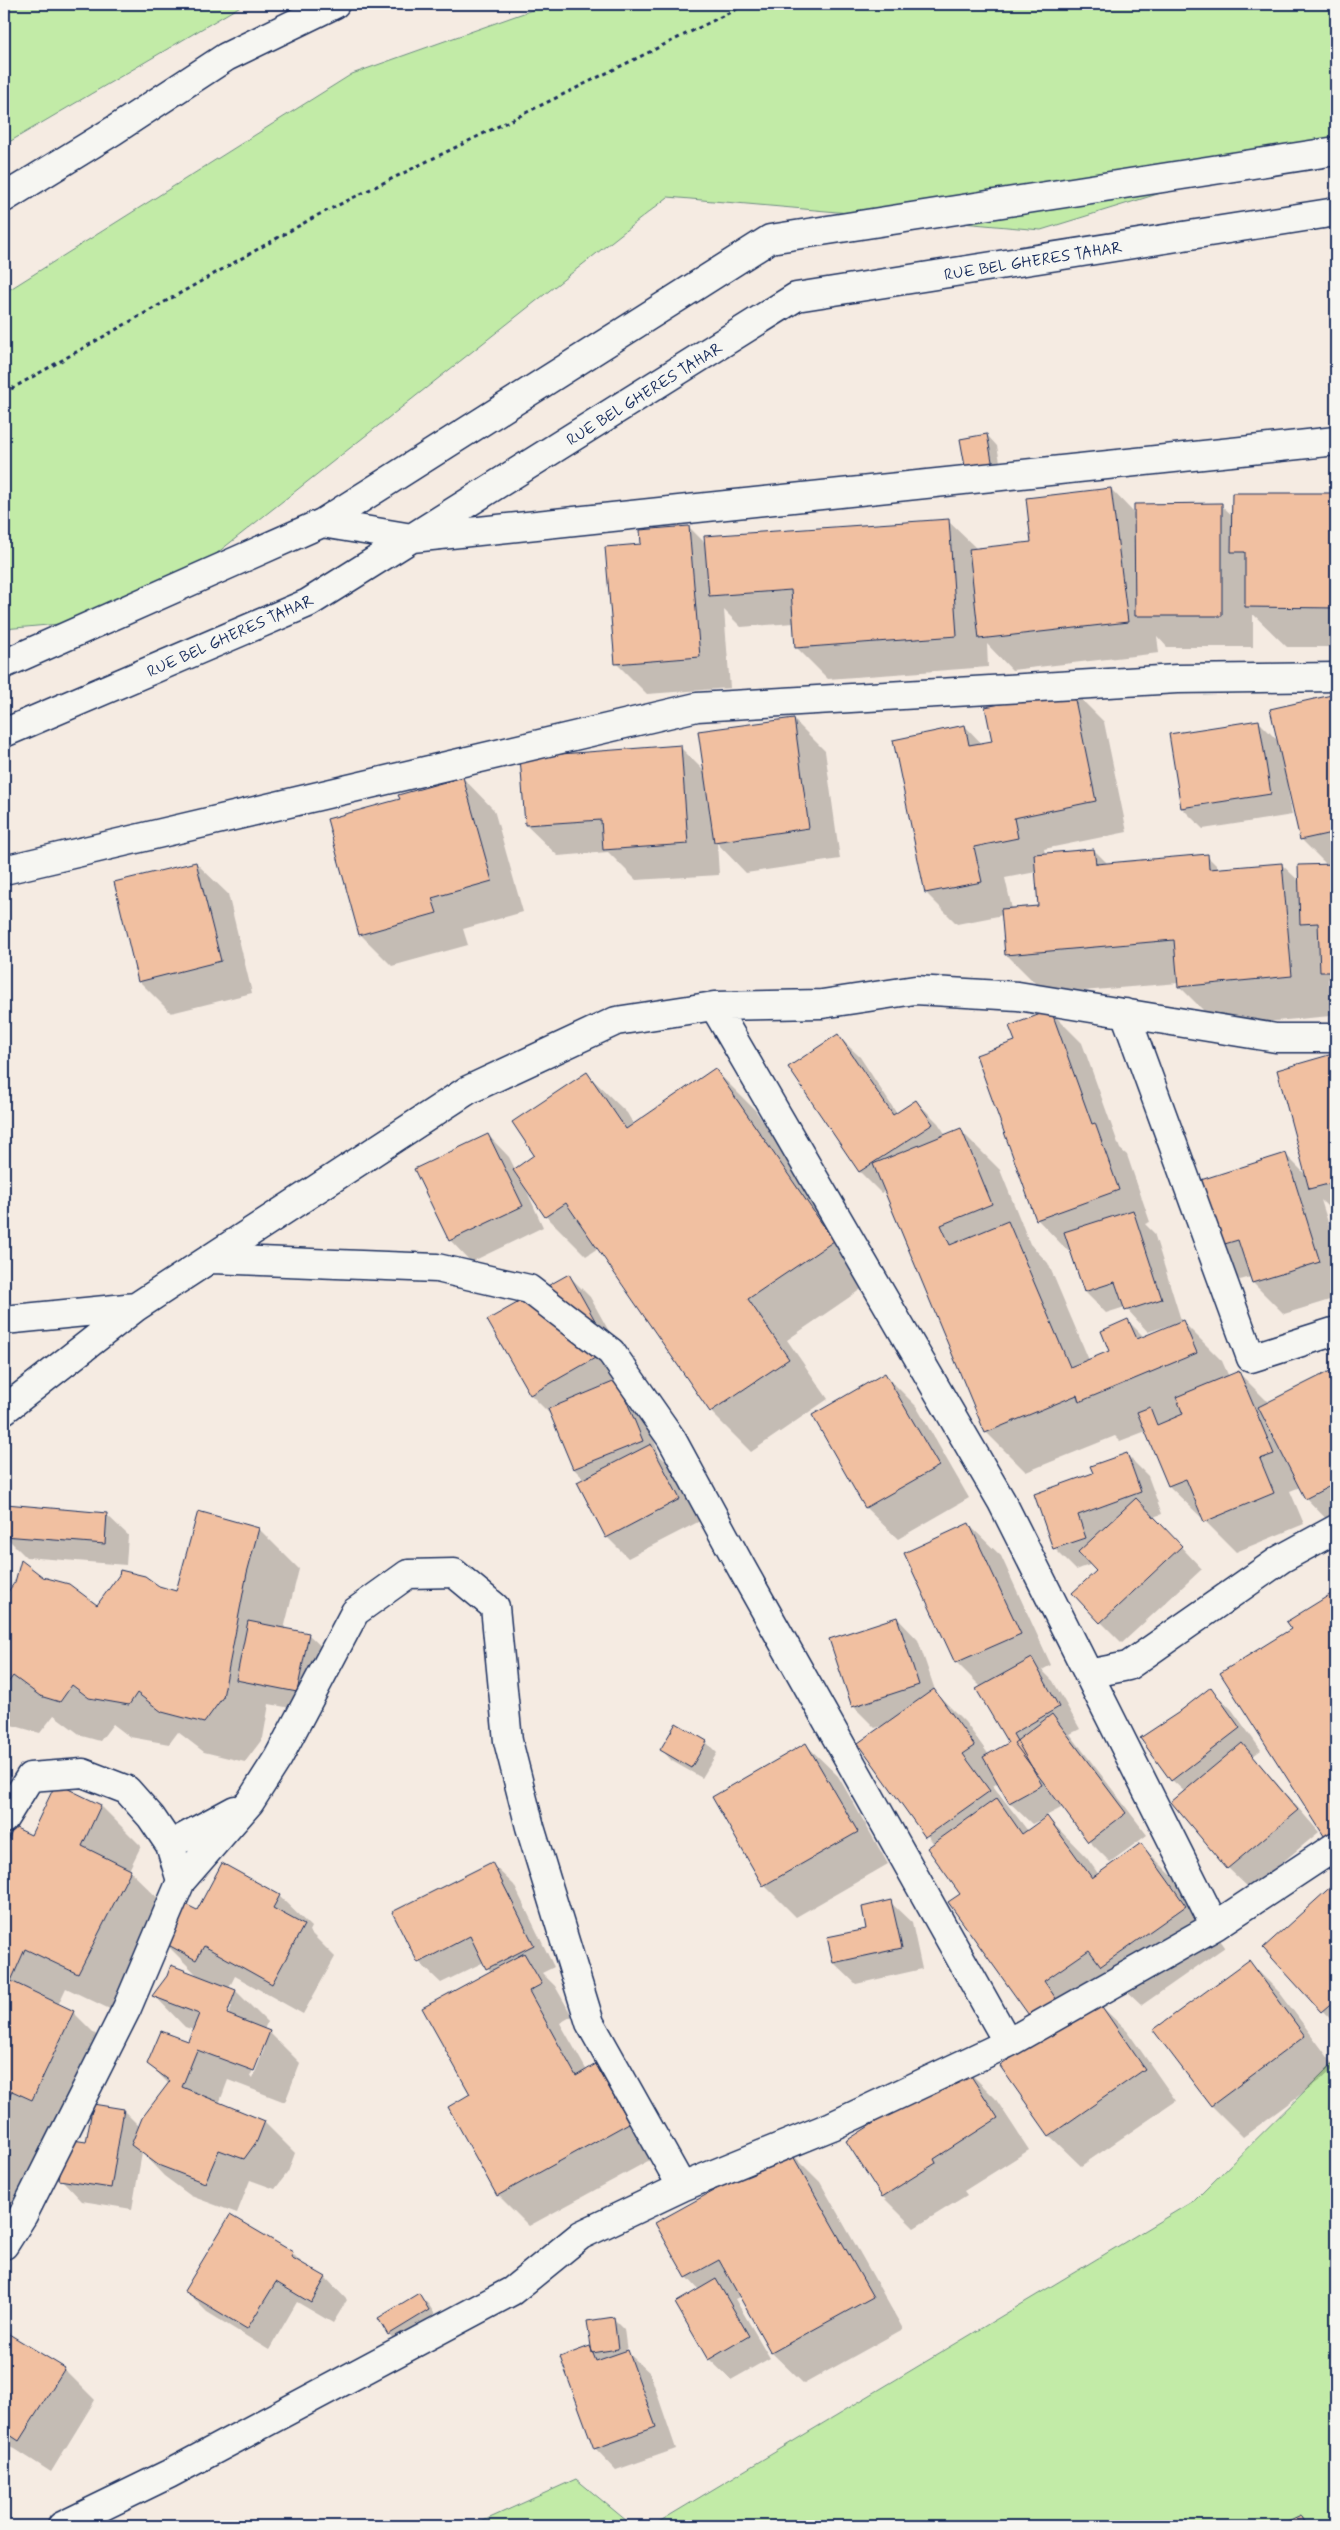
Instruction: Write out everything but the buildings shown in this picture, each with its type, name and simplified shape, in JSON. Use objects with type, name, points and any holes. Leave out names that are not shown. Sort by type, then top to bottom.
[{"type":"street","points":[[4,198],[113,131],[226,57],[335,4]]},
{"type":"street","points":[[4,664],[322,523],[770,239],[1336,151]]},
{"type":"street","name":"RUE BEL GHERES TAHAR","points":[[4,733],[308,603],[796,297],[1336,212]]},
{"type":"street","points":[[322,523],[412,538],[1336,441]]},
{"type":"street","points":[[4,870],[697,707],[1177,679],[1336,677]]},
{"type":"street","points":[[4,1410],[136,1307],[213,1259],[468,1090],[616,1021],[714,1006],[822,1004],[915,990],[1018,996],[1276,1038],[1336,1038]]},
{"type":"street","points":[[714,1006],[1002,1502],[1215,1926]]},
{"type":"street","points":[[1125,1013],[1250,1358],[1336,1331]]},
{"type":"street","points":[[213,1259],[437,1268],[529,1289],[611,1352],[671,1438],[741,1567],[1008,2043]]},
{"type":"street","points":[[4,1320],[136,1307]]},
{"type":"street","points":[[1088,1674],[1128,1666],[1281,1559],[1336,1529]]},
{"type":"street","points":[[4,2244],[23,2215],[127,2008],[181,1881],[250,1802],[278,1758],[355,1612],[408,1574],[454,1573],[495,1607],[508,1741],[530,1827],[590,2023],[682,2188]]},
{"type":"street","points":[[4,1819],[30,1777],[83,1773],[127,1790],[151,1817],[170,1845],[181,1881]]},
{"type":"street","points":[[170,1845],[250,1802]]},
{"type":"street","points":[[62,2526],[177,2469],[512,2291],[581,2235],[682,2188],[832,2126],[1008,2043],[1215,1926],[1336,1846]]},
{"type":"path","points":[[4,392],[318,215],[747,4]]},
{"type":"green space","points":[[4,4],[244,4],[4,145]]},
{"type":"green space","points":[[549,4],[1336,4],[1336,139],[1041,230],[668,197],[136,617],[4,629],[4,293],[352,74]]},
{"type":"green space","points":[[1336,2060],[1336,2526],[652,2526],[1195,2200]]},
{"type":"green space","points":[[576,2479],[633,2526],[472,2526]]}]
